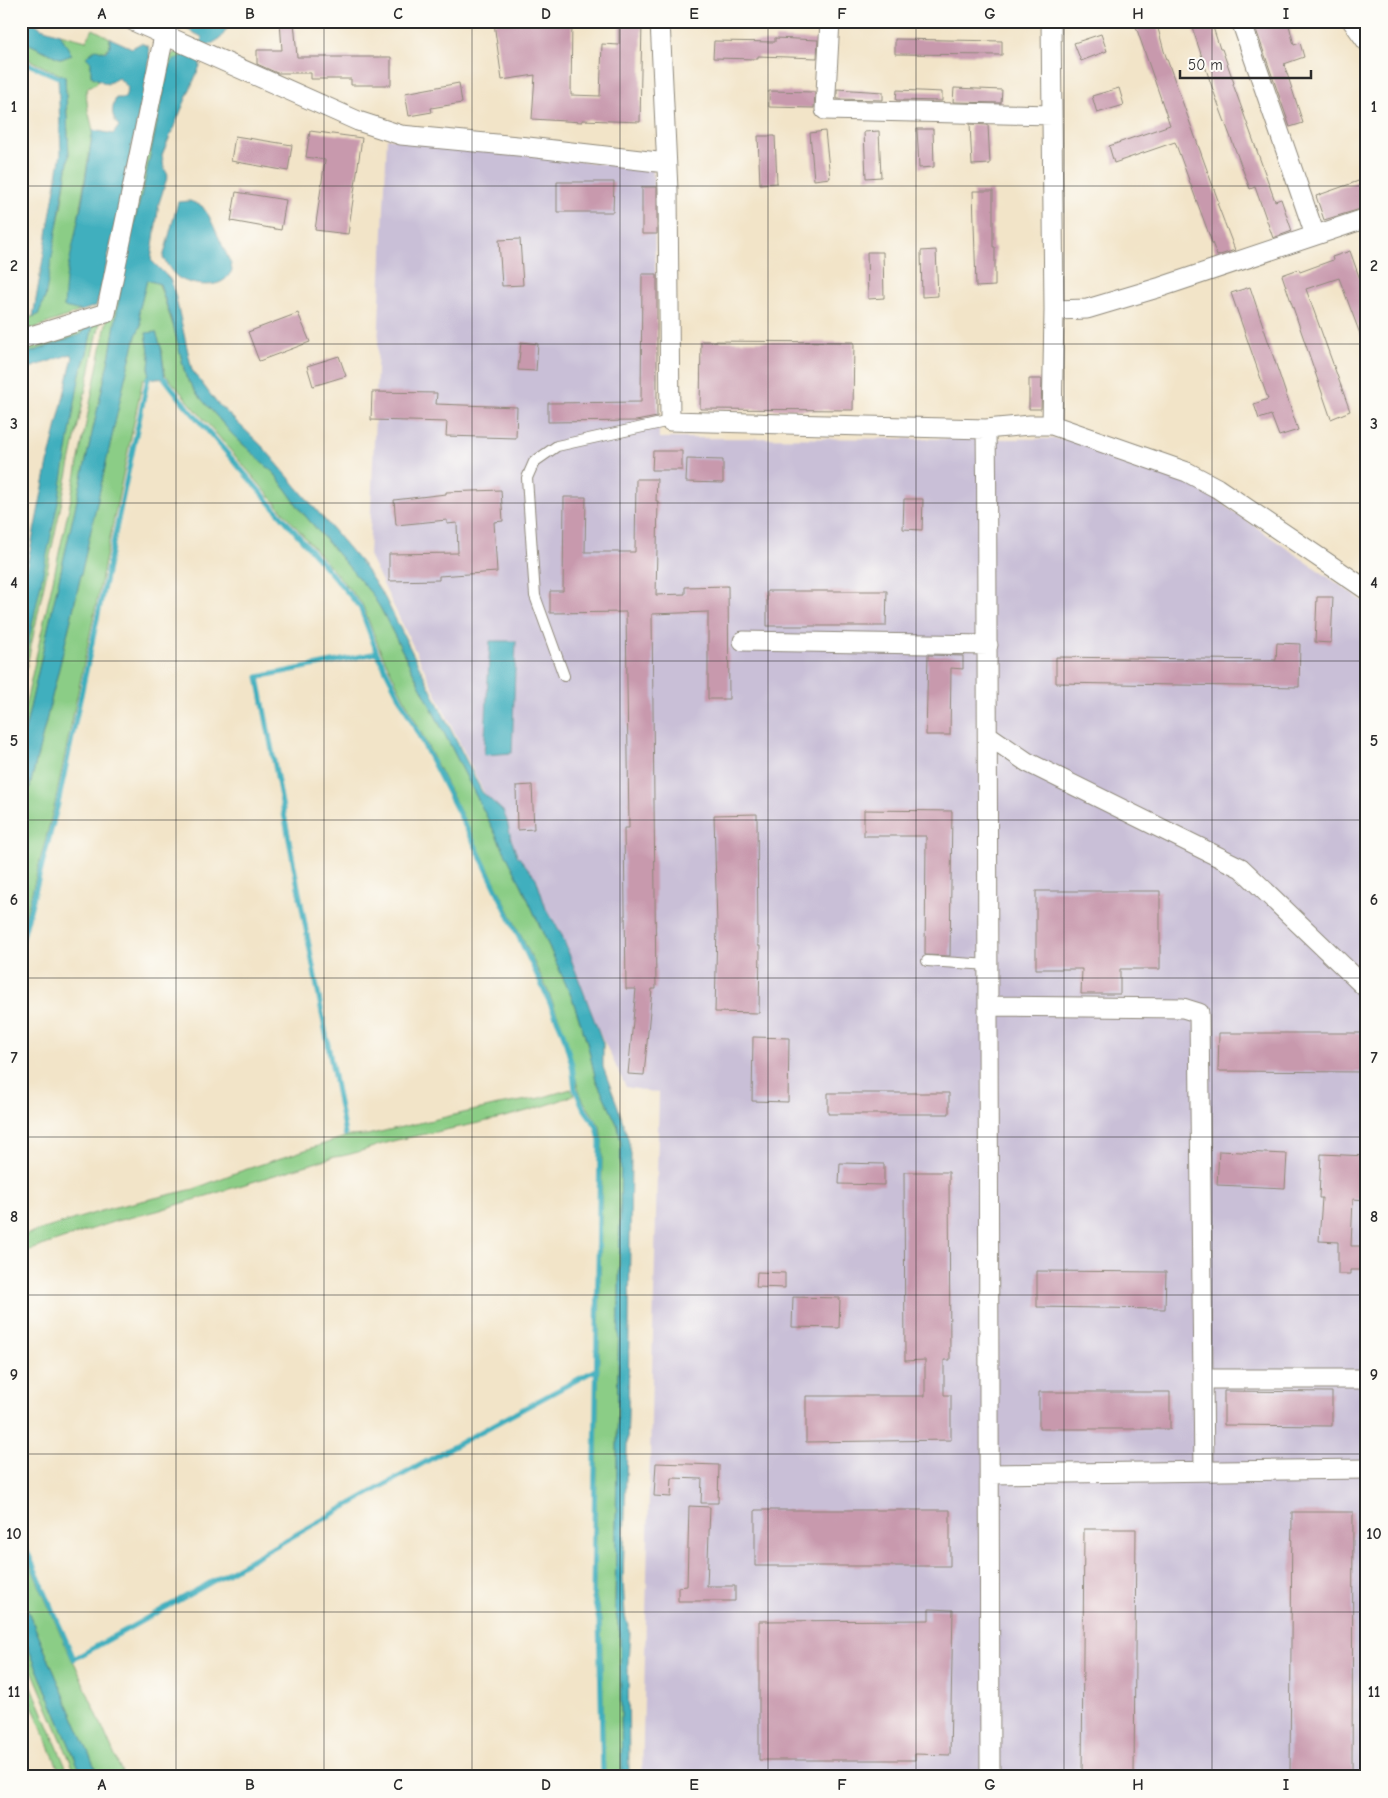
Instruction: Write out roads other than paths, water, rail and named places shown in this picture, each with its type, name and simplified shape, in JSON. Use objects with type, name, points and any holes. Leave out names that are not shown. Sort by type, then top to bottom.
[{"type":"street","points":[[133,21],[358,121],[402,135],[666,163]]},
{"type":"street","points":[[660,21],[668,190],[670,421],[986,428],[1052,425],[1187,472],[1209,484],[1367,590]]},
{"type":"street","points":[[830,21],[825,110],[1052,115]]},
{"type":"street","points":[[1051,21],[1054,310],[1052,425]]},
{"type":"street","points":[[1241,21],[1314,235]]},
{"type":"street","points":[[1352,21],[1367,42]]},
{"type":"street","points":[[21,339],[106,314],[164,36]]},
{"type":"street","points":[[1054,310],[1087,308],[1161,288],[1367,218]]},
{"type":"street","points":[[986,428],[990,965],[990,1777]]},
{"type":"street","points":[[743,641],[988,645]]},
{"type":"street","points":[[989,736],[1027,762],[1241,868],[1367,989]]},
{"type":"street","points":[[990,1006],[1183,1008],[1199,1013],[1204,1471]]},
{"type":"street","points":[[1203,1379],[1367,1379]]},
{"type":"street","points":[[991,1474],[1367,1469]]},
{"type":"lane","points":[[564,676],[535,596],[528,478],[534,462],[557,446],[670,421]]},
{"type":"lane","points":[[927,961],[990,965]]},
{"type":"water","points":[[21,21],[32,21],[41,28],[60,34],[72,55],[61,59],[21,40]]},
{"type":"water","points":[[171,21],[232,21],[221,38],[208,46],[201,43],[202,37]]},
{"type":"water","points":[[110,38],[132,48],[141,43],[148,46],[150,58],[101,290],[96,306],[81,311],[64,307],[66,278],[82,202],[93,130],[113,134],[119,126],[113,116],[114,102],[116,98],[125,98],[128,87],[118,78],[107,84],[91,76],[91,62],[86,57],[96,49],[105,52],[110,46]]},
{"type":"water","points":[[182,56],[192,56],[200,59],[200,66],[162,155],[164,168],[168,175],[159,203],[151,260],[170,279],[192,370],[216,402],[263,447],[363,565],[385,598],[482,792],[503,811],[517,855],[536,878],[546,909],[561,933],[603,1043],[603,1067],[628,1138],[631,1154],[628,1415],[623,1579],[625,1615],[630,1633],[628,1662],[629,1777],[622,1777],[620,1634],[615,1609],[621,1143],[618,1126],[596,1080],[587,1042],[572,998],[522,886],[381,609],[371,593],[302,512],[275,474],[233,435],[197,394],[186,377],[174,328],[160,284],[147,280],[139,311],[141,325],[136,336],[125,378],[71,619],[21,823],[21,748],[110,354],[127,251],[144,185],[168,72],[172,61]]},
{"type":"water","points":[[61,74],[65,77],[69,156],[45,298],[38,315],[33,317],[61,153],[58,77]]},
{"type":"water","points":[[190,201],[202,206],[209,216],[231,264],[232,271],[229,276],[216,284],[204,285],[184,281],[175,275],[163,258],[178,202]]},
{"type":"water","points":[[94,320],[87,353],[80,373],[59,498],[21,677],[21,595],[49,458],[73,357],[71,354],[21,371],[21,356],[82,334],[86,323]]},
{"type":"water","points":[[156,332],[161,347],[165,379],[148,378],[150,358],[146,333]]},
{"type":"water","points":[[490,641],[516,641],[512,753],[484,755]]},
{"type":"water","points":[[21,1595],[99,1777],[83,1777],[21,1631]]},
{"type":"waterway","points":[[21,61],[58,77]]},
{"type":"waterway","points":[[21,945],[58,804],[148,378]]},
{"type":"waterway","points":[[165,379],[360,607],[377,653],[476,847],[545,992],[563,1033],[572,1065],[575,1089],[583,1107],[597,1127],[600,1141],[593,1593],[599,1621],[603,1777]]},
{"type":"waterway","points":[[345,1134],[258,677],[377,653]]},
{"type":"waterway","points":[[21,1537],[74,1659],[445,1451],[597,1369]]}]
